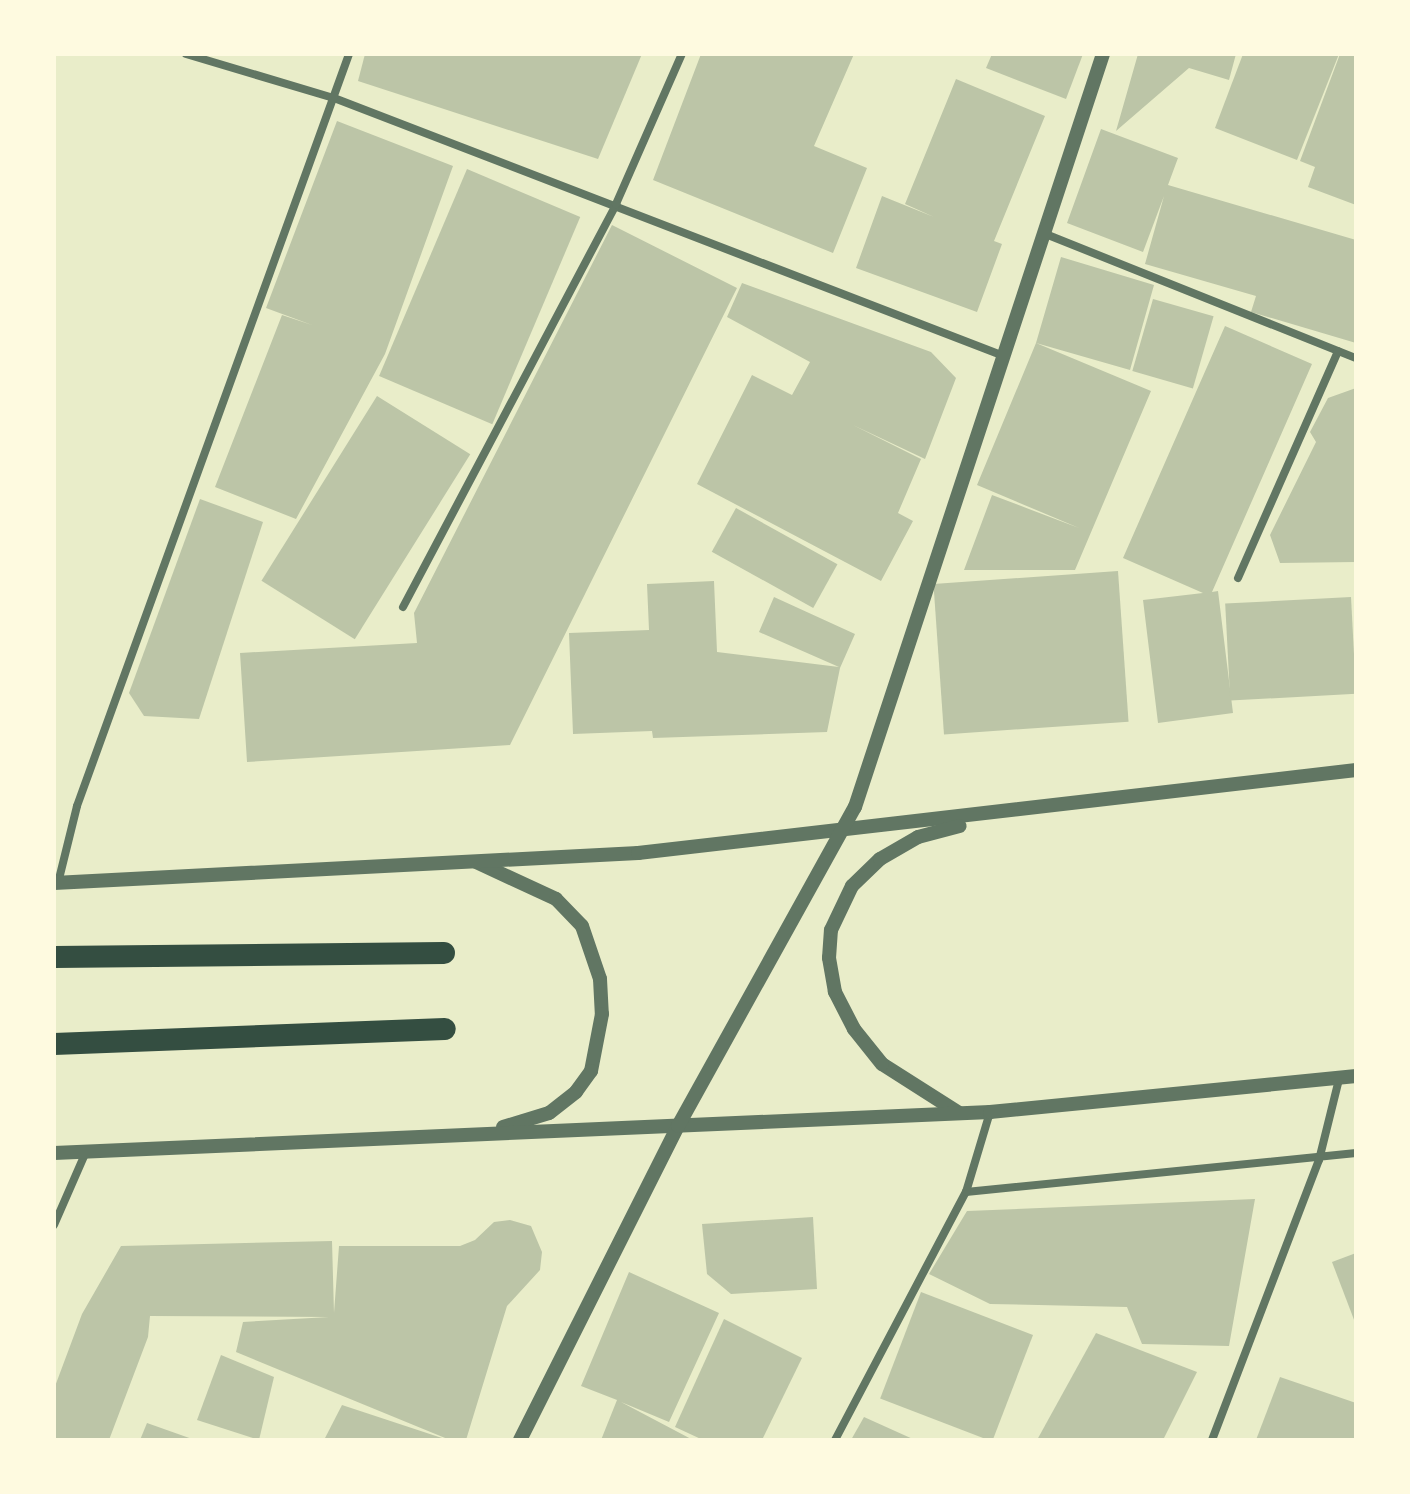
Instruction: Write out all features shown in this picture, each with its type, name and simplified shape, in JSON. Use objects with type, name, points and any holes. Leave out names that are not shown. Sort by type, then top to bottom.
[{"type":"highway","points":[[54,957],[444,953]]},
{"type":"highway","points":[[54,1044],[445,1029]]},
{"type":"street","points":[[186,54],[334,98],[616,204],[1001,355]]},
{"type":"street","points":[[349,54],[77,806],[56,883],[638,853],[843,833],[1356,770]]},
{"type":"street","points":[[403,607],[616,204],[682,54]]},
{"type":"street","points":[[520,1440],[678,1126],[843,833],[1103,54]]},
{"type":"street","points":[[1042,232],[1356,358]]},
{"type":"street","points":[[1238,578],[1338,351]]},
{"type":"street","points":[[960,1113],[882,1064],[854,1029],[835,992],[829,958],[831,930],[852,886],[880,859],[918,837],[1018,812]]},
{"type":"street","points":[[474,861],[556,899],[582,926],[600,979],[602,1014],[591,1071],[576,1092],[549,1113],[483,1134]]},
{"type":"street","points":[[54,1153],[990,1112],[1356,1076]]},
{"type":"street","points":[[1212,1440],[1319,1160],[1339,1079]]},
{"type":"street","points":[[835,1440],[966,1192],[990,1112]]},
{"type":"street","points":[[966,1192],[1319,1160],[1356,1153]]},
{"type":"street","points":[[54,1225],[85,1154]]},
{"type":"building","points":[[365,54],[642,54],[598,159],[358,81]]},
{"type":"building","points":[[701,54],[854,54],[814,146],[867,168],[833,253],[653,180]]},
{"type":"building","points":[[992,54],[1083,54],[1066,99],[986,68]]},
{"type":"building","points":[[1138,54],[1236,54],[1229,80],[1189,68],[1116,131]]},
{"type":"building","points":[[1243,54],[1339,54],[1297,160],[1215,128]]},
{"type":"building","points":[[1340,54],[1356,54],[1356,205],[1308,187],[1315,167],[1300,161]]},
{"type":"building","points":[[956,79],[1045,116],[994,241],[1002,244],[977,312],[856,268],[882,196],[934,217],[905,204]]},
{"type":"building","points":[[337,121],[453,166],[385,354],[296,519],[215,487],[282,315],[312,325],[266,308]]},
{"type":"building","points":[[1101,129],[1178,158],[1168,185],[1356,240],[1356,343],[1251,312],[1256,296],[1145,264],[1164,196],[1143,252],[1067,223]]},
{"type":"building","points":[[467,169],[580,217],[492,424],[379,376]]},
{"type":"building","points":[[612,225],[737,288],[510,745],[247,762],[240,653],[417,643],[414,613]]},
{"type":"building","points":[[1061,257],[1154,285],[1130,370],[1036,343]]},
{"type":"building","points":[[742,283],[931,352],[956,378],[925,459],[853,425],[921,459],[898,513],[913,521],[881,581],[697,484],[752,375],[792,395],[810,362],[727,317]]},
{"type":"building","points":[[1153,299],[1214,316],[1193,388],[1132,371]]},
{"type":"building","points":[[1225,326],[1312,364],[1212,592],[1218,591],[1233,713],[1158,723],[1143,600],[1203,593],[1123,558]]},
{"type":"building","points":[[1036,343],[1151,391],[1075,570],[964,570],[992,495],[1079,528],[977,485]]},
{"type":"building","points":[[1356,388],[1356,562],[1280,563],[1270,535],[1316,442],[1310,432],[1328,398]]},
{"type":"building","points":[[377,396],[470,454],[355,639],[261,581]]},
{"type":"building","points":[[200,499],[263,522],[199,719],[144,716],[129,693]]},
{"type":"building","points":[[736,508],[837,564],[813,608],[712,552]]},
{"type":"building","points":[[1118,571],[1129,722],[944,735],[933,584]]},
{"type":"building","points":[[714,581],[717,652],[839,667],[759,632],[774,597],[855,634],[840,668],[827,732],[653,738],[652,731],[573,734],[569,633],[649,630],[647,584]]},
{"type":"building","points":[[1351,597],[1356,694],[1230,700],[1225,604]]},
{"type":"building","points":[[1255,1199],[1229,1346],[1142,1344],[1127,1307],[990,1304],[929,1274],[967,1211]]},
{"type":"building","points":[[813,1217],[817,1289],[731,1294],[707,1274],[702,1224]]},
{"type":"building","points":[[510,1220],[531,1226],[542,1252],[540,1270],[507,1306],[466,1440],[450,1440],[236,1352],[243,1322],[329,1317],[150,1316],[148,1337],[109,1440],[54,1440],[54,1389],[82,1314],[121,1246],[332,1241],[334,1313],[339,1246],[460,1246],[475,1240],[494,1222]]},
{"type":"building","points":[[1356,1253],[1356,1325],[1332,1262]]},
{"type":"building","points":[[629,1272],[719,1313],[669,1422],[621,1402],[693,1440],[601,1440],[617,1400],[581,1386]]},
{"type":"building","points":[[921,1292],[1033,1335],[993,1440],[880,1398]]},
{"type":"building","points":[[724,1319],[802,1358],[762,1440],[703,1440],[675,1427]]},
{"type":"building","points":[[1096,1333],[1197,1372],[1163,1440],[1037,1440]]},
{"type":"building","points":[[221,1355],[274,1377],[259,1440],[197,1420]]},
{"type":"building","points":[[1280,1377],[1356,1403],[1356,1440],[1256,1440]]},
{"type":"building","points":[[342,1405],[445,1439],[445,1440],[324,1440]]},
{"type":"building","points":[[864,1417],[915,1440],[851,1440]]},
{"type":"building","points":[[147,1423],[195,1440],[140,1440]]}]
